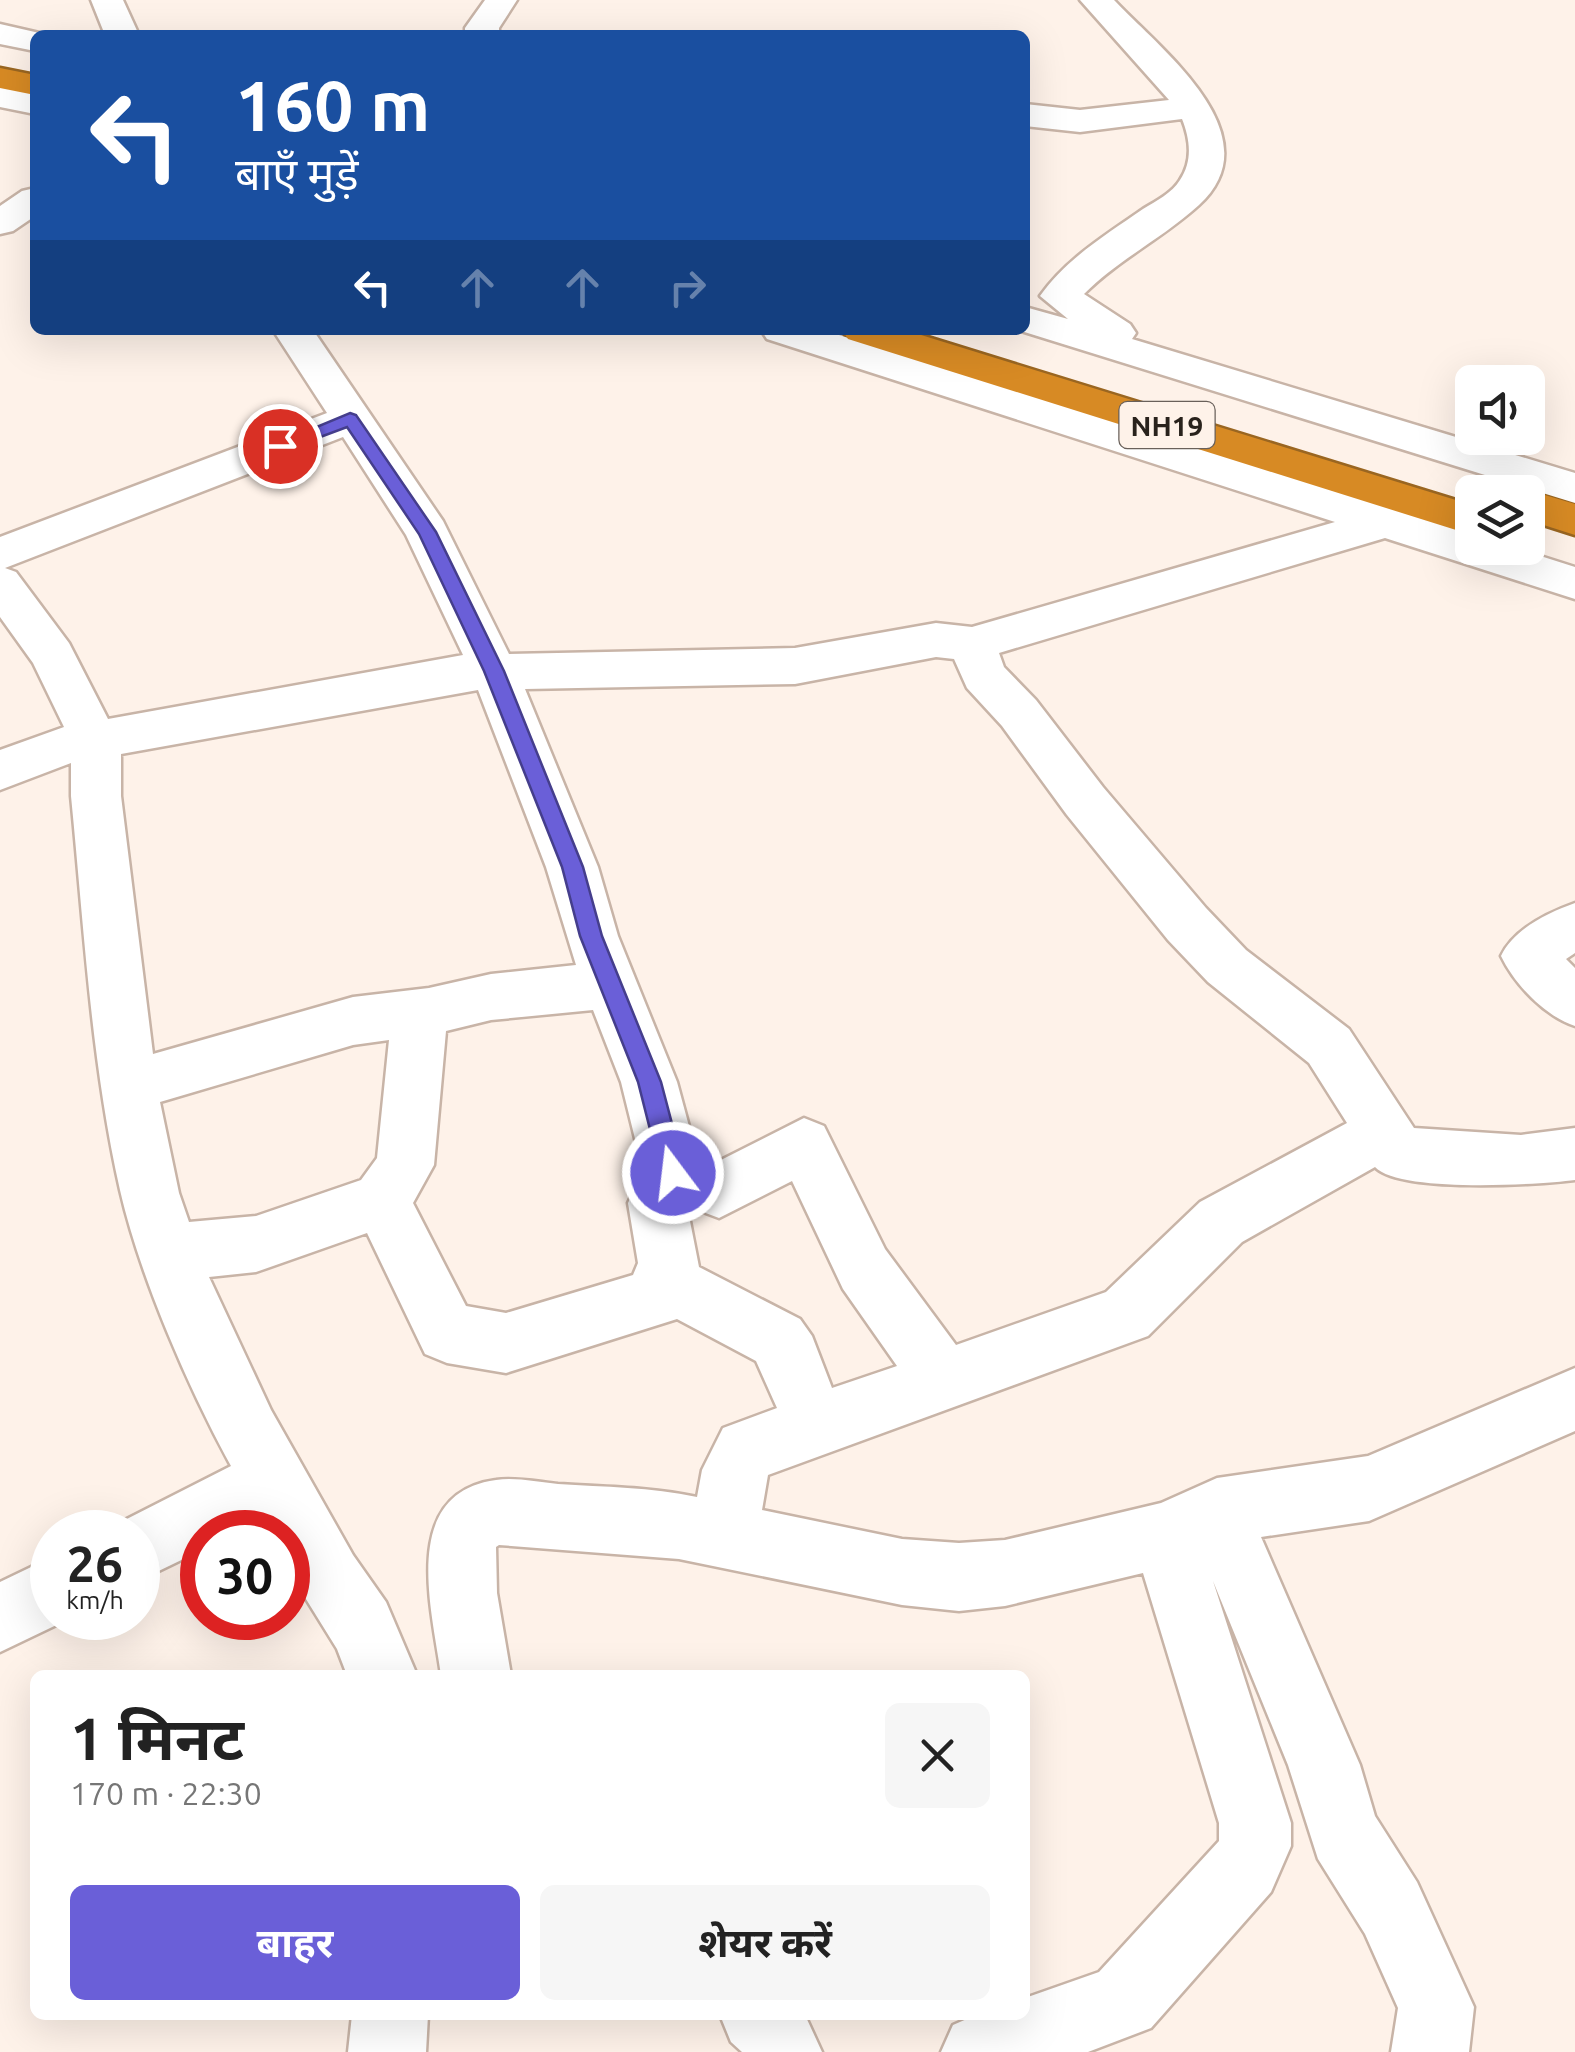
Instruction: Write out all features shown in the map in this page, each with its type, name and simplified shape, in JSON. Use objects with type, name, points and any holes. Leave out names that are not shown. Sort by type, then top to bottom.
[{"type":"highway","points":[[0,53],[30,58]]},
{"type":"highway","points":[[0,78],[30,84]]},
{"type":"highway","name":"NH19","points":[[878,335],[1455,515]]},
{"type":"highway","name":"NH19","points":[[989,335],[1455,482]]},
{"type":"highway","points":[[1545,511],[1575,520]]},
{"type":"highway","points":[[1545,543],[1575,553]]},
{"type":"street","points":[[107,0],[120,30]]},
{"type":"street","points":[[482,30],[501,0]]},
{"type":"street","points":[[1096,0],[1194,107],[1206,135],[1207,158],[1201,177],[1187,196],[1097,258],[1060,296],[1152,358]]},
{"type":"street","points":[[0,34],[30,40]]},
{"type":"street","points":[[0,98],[30,103]]},
{"type":"street","points":[[1030,116],[1080,121],[1194,107]]},
{"type":"street","points":[[0,223],[30,202]]},
{"type":"street","points":[[1030,321],[1575,488]]},
{"type":"street","points":[[296,335],[427,532],[494,671],[572,867],[608,985],[649,1082],[673,1173],[657,1203],[669,1270],[661,1280],[778,1340],[790,1358],[815,1426]]},
{"type":"street","points":[[797,335],[1575,583]]},
{"type":"street","points":[[350,419],[1,579],[52,655],[96,742],[96,796],[129,1086],[150,1192],[170,1252],[192,1312],[248,1433],[329,1579],[362,1626],[380,1670]]},
{"type":"street","points":[[0,771],[56,746],[96,742],[411,680],[494,671],[795,666],[936,640],[972,644],[1388,522]]},
{"type":"street","points":[[972,644],[984,676],[1019,712],[1085,801],[1187,924],[1227,966],[1329,1046],[1398,1153],[1521,1161],[1575,1154]]},
{"type":"street","points":[[1575,924],[1528,956],[1575,1003]]},
{"type":"street","points":[[129,1086],[352,1021],[429,1012],[491,998],[608,985]]},
{"type":"street","points":[[170,1252],[256,1244],[381,1200],[405,1166],[416,1042],[421,1022],[429,1012]]},
{"type":"street","points":[[729,1536],[729,1486],[734,1465],[746,1451],[768,1440],[1126,1316],[1222,1222],[1384,1132]]},
{"type":"street","points":[[673,1173],[719,1190],[804,1144],[864,1269],[944,1380]]},
{"type":"street","points":[[381,1200],[447,1334],[506,1344],[678,1290]]},
{"type":"street","points":[[475,1670],[460,1558],[462,1537],[475,1519],[498,1512],[680,1526],[902,1572],[959,1576],[1005,1573],[1191,1523],[1369,1488],[1575,1399]]},
{"type":"street","points":[[160,1537],[274,1479]]},
{"type":"street","points":[[980,2052],[1124,2001],[1245,1866],[1255,1846],[1255,1823],[1191,1523]]},
{"type":"street","points":[[1191,1523],[1324,1766],[1344,1832],[1391,1908],[1436,2006],[1430,2052]]},
{"type":"street","points":[[0,1618],[30,1603]]},
{"type":"street","points":[[387,2052],[390,2020]]},
{"type":"street","points":[[763,2020],[783,2052]]},
{"type":"route","points":[[280,446],[350,419],[427,532],[494,671],[572,867],[608,985],[649,1082],[673,1173]]}]
